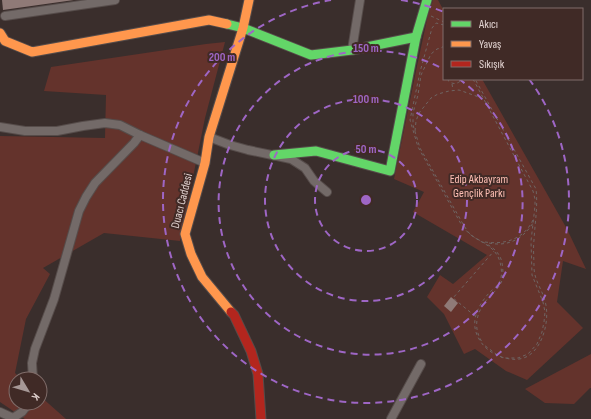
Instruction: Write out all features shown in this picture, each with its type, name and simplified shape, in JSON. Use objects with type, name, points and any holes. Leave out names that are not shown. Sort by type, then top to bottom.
[{"type":"street","points":[[5,16],[115,0]]},
{"type":"street","name":"Duacı Caddesi","points":[[249,0],[243,28],[209,137],[205,163],[188,218],[185,234],[191,254],[202,277],[234,315],[251,351],[258,374],[261,419]]},
{"type":"street","points":[[352,50],[360,0]]},
{"type":"street","points":[[274,155],[316,151],[390,171],[416,38],[427,0]]},
{"type":"street","points":[[0,33],[5,41],[32,52],[209,20],[243,28],[311,55],[352,50],[416,38]]},
{"type":"street","points":[[0,127],[26,131],[57,131],[105,123],[120,125],[205,163]]},
{"type":"street","points":[[32,371],[32,363],[35,349],[54,299],[79,211],[95,183],[140,135]]},
{"type":"street","points":[[209,137],[248,150],[291,159],[305,168],[314,181],[327,192]]},
{"type":"street","points":[[391,419],[421,364]]},
{"type":"street","points":[[0,412],[13,419],[23,411]]},
{"type":"path","points":[[423,14],[443,21]]},
{"type":"path","points":[[443,25],[436,23],[432,28],[420,72],[410,120],[418,147],[461,224],[470,234],[495,251],[501,264],[500,282],[488,293],[475,316],[475,326],[479,339],[490,351],[502,358],[518,360],[528,356],[535,349],[541,339],[547,320],[545,300],[534,274],[534,242],[537,215],[536,189],[476,80]]},
{"type":"path","points":[[443,47],[431,54],[421,75],[413,113],[413,125],[420,148],[470,234],[485,242],[496,245],[513,242],[527,232],[537,215]]},
{"type":"path","points":[[448,80],[450,83],[458,83],[461,80]]},
{"type":"path","points":[[474,80],[533,191],[535,199],[531,241],[532,275],[543,302],[545,312],[544,322],[537,344],[528,354],[518,358],[503,358],[492,352],[484,345],[477,333],[476,324],[479,312],[502,282],[503,266],[501,258],[485,242]]},
{"type":"path","points":[[452,83],[453,90]]},
{"type":"path","points":[[415,132],[416,121],[419,113],[431,98],[438,94],[449,90],[459,90],[483,99]]},
{"type":"path","points":[[482,242],[505,242],[514,239],[527,229],[534,217]]},
{"type":"path","points":[[477,318],[453,298],[495,251]]},
{"type":"green space","name":"Edip Akbayram Gençlik Parkı","points":[[433,0],[438,0],[443,9],[443,80],[483,80],[567,229],[586,269],[563,261],[557,302],[583,328],[527,380],[506,371],[475,349],[464,354],[444,314],[427,297],[440,275],[453,284],[487,255],[413,212],[424,192],[394,179],[428,15]]},
{"type":"green space","points":[[225,42],[205,118],[180,241],[104,233],[43,268],[50,274],[26,319],[15,371],[8,371],[8,407],[0,402],[0,136],[105,138],[106,95],[44,91],[51,67]]},
{"type":"green space","points":[[591,354],[591,388],[574,404],[545,403],[525,389]]},
{"type":"green space","points":[[48,403],[66,419],[25,419],[13,411],[48,411]]},
{"type":"building","points":[[2,0],[74,0],[3,10]]},
{"type":"building","points":[[451,297],[458,303],[451,312],[444,306]]},
{"type":"traffic: fast","points":[[274,155],[316,151],[390,171],[416,37],[427,0]]},
{"type":"traffic: fast","points":[[227,24],[243,28],[311,55],[352,50],[416,37]]},
{"type":"traffic: slow","points":[[231,312],[202,277],[191,254],[185,234],[205,163],[209,137],[243,28],[249,0]]},
{"type":"traffic: slow","points":[[0,33],[5,41],[32,52],[209,20],[227,24]]},
{"type":"traffic: jam","points":[[231,312],[234,315],[251,351],[258,374],[261,419]]}]
